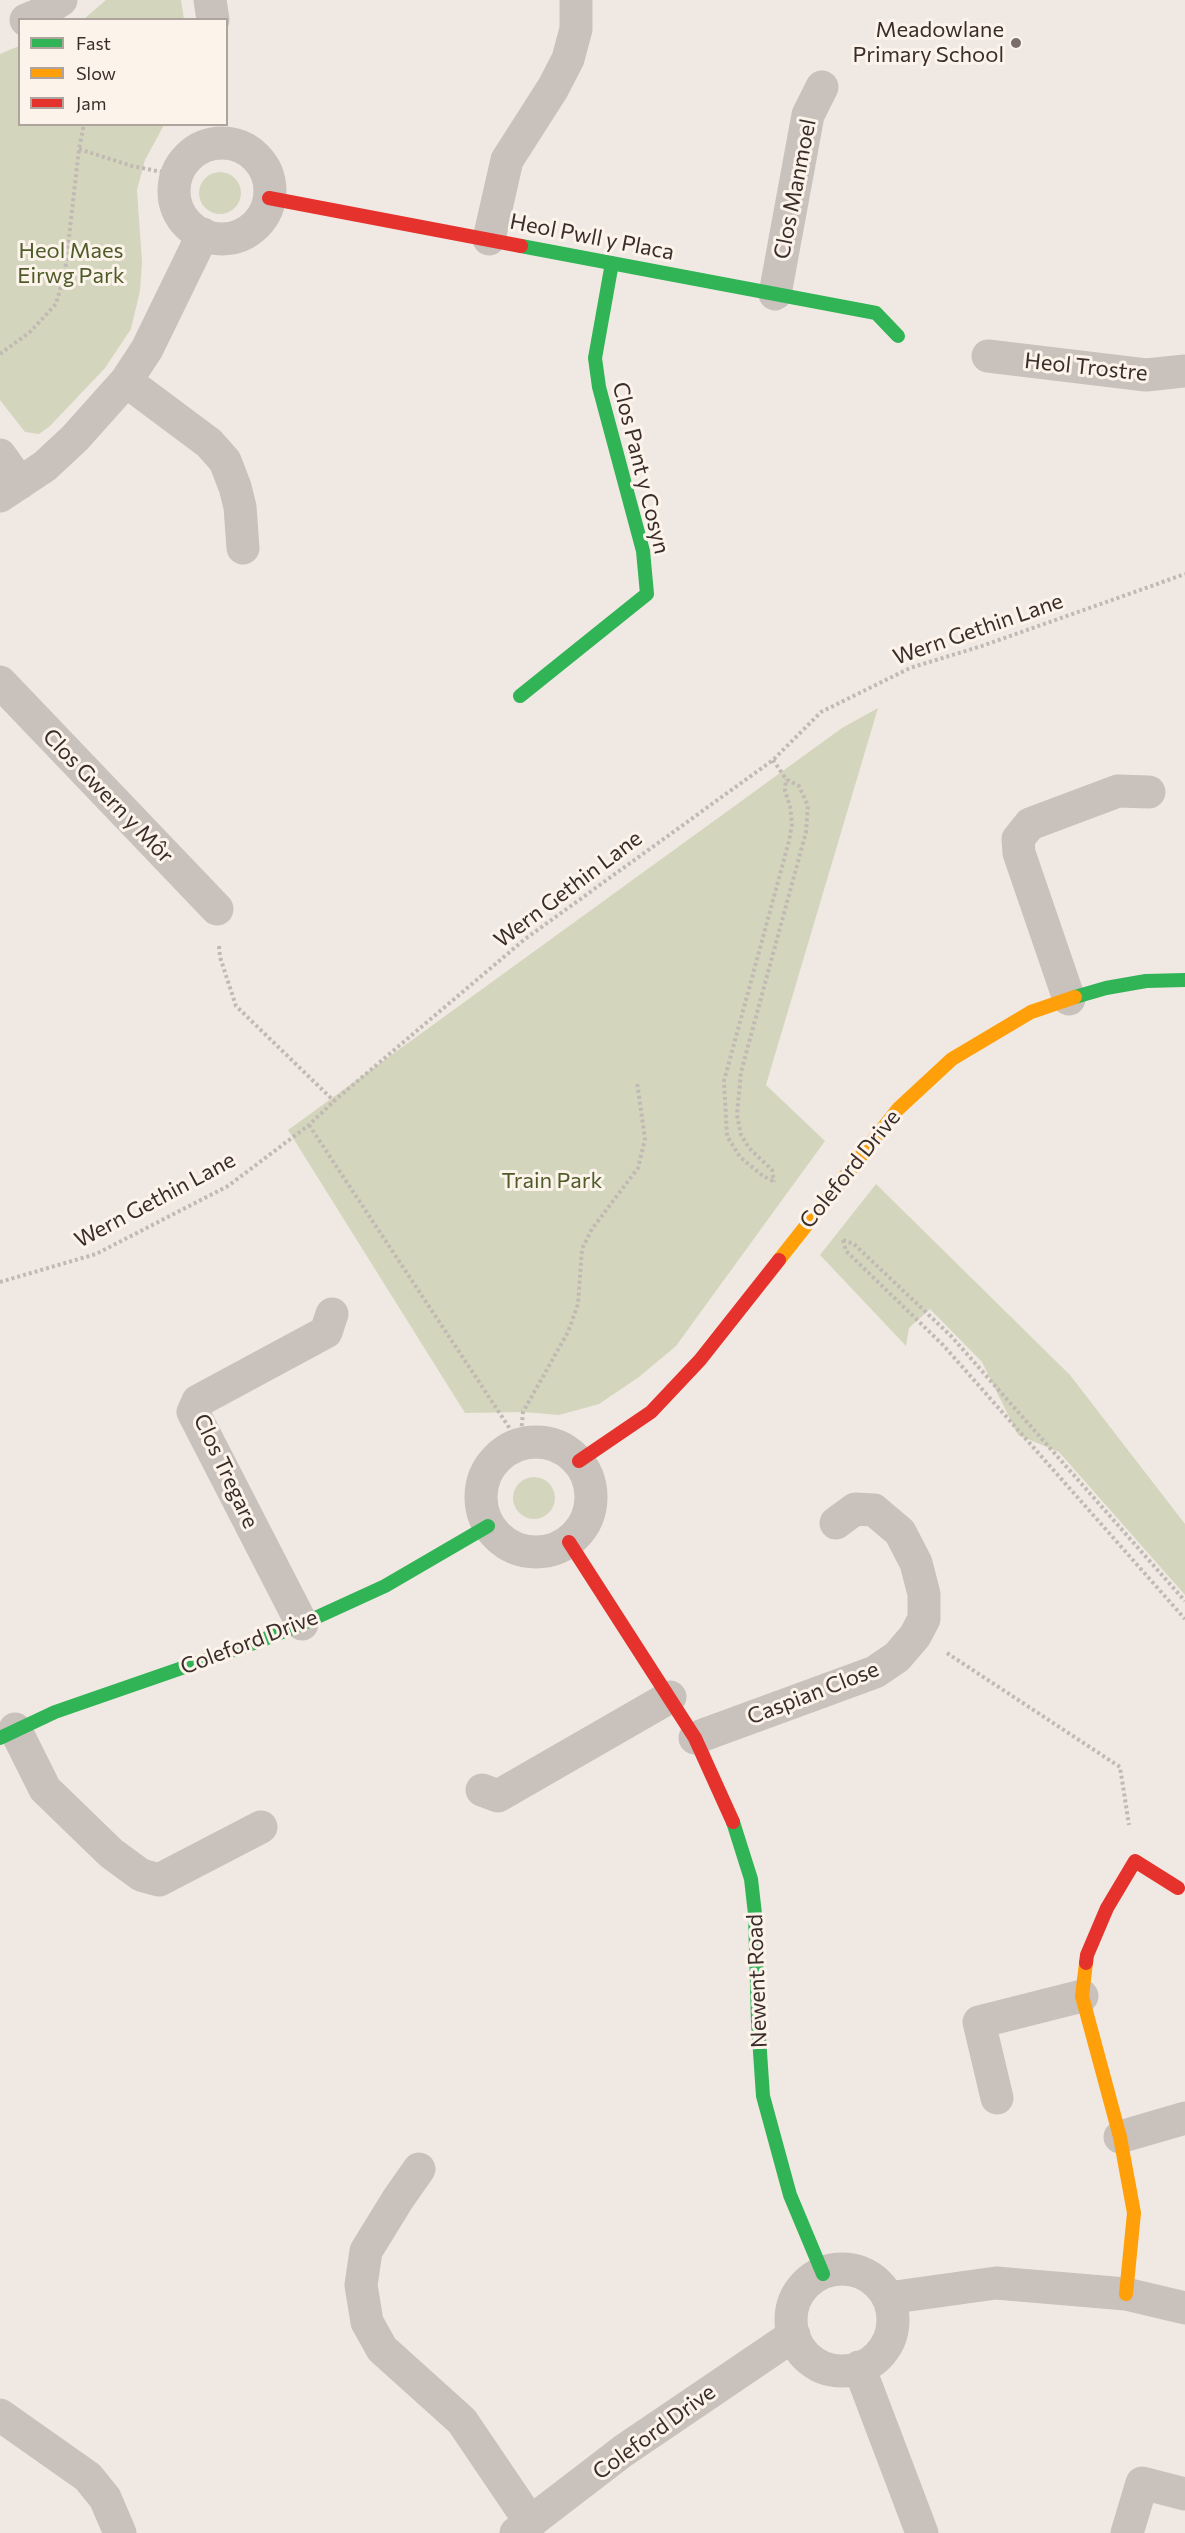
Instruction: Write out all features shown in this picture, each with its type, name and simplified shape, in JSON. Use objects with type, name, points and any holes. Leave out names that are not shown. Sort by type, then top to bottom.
[{"type":"street","points":[[31,18],[61,0]]},
{"type":"street","points":[[210,0],[213,18]]},
{"type":"street","points":[[489,239],[507,160],[568,59],[576,29],[576,0]]},
{"type":"street","points":[[0,29],[18,23]]},
{"type":"street","name":"Clos Manmoel","points":[[776,294],[808,115],[822,87]]},
{"type":"street","points":[[221,134],[234,144],[249,151],[264,167],[270,183],[269,198],[262,217],[249,231],[234,237],[211,237],[195,231],[181,216],[175,200],[177,175],[182,164],[192,153],[221,134]]},
{"type":"street","name":"Heol Pwll y Placa","points":[[269,198],[876,313],[898,336]]},
{"type":"street","points":[[0,455],[10,490],[45,466],[75,438],[126,381],[147,349],[203,234]]},
{"type":"street","name":"Clos Pant y Cosyn","points":[[520,696],[647,594],[643,551],[599,387],[595,358],[612,263]]},
{"type":"street","name":"Heol Trostre","points":[[988,356],[1146,375],[1185,371]]},
{"type":"street","points":[[126,381],[209,443],[225,461],[236,487],[243,548]]},
{"type":"street","name":"Clos Gwern y Môr","points":[[0,682],[217,909]]},
{"type":"street","points":[[1069,999],[1019,853],[1018,839],[1030,824],[1118,791],[1149,792]]},
{"type":"street","name":"Coleford Drive","points":[[579,1461],[651,1412],[700,1360],[898,1109],[952,1059],[1031,1012],[1069,999],[1106,988],[1146,981],[1185,980]]},
{"type":"street","name":"Clos Tregare","points":[[302,1624],[193,1412],[198,1401],[326,1332],[332,1314]]},
{"type":"street","points":[[546,1442],[564,1449],[579,1461],[589,1478],[592,1497],[590,1511],[582,1529],[569,1542],[551,1551],[532,1552],[513,1548],[501,1540],[488,1526],[482,1508],[481,1488],[487,1470],[500,1455],[520,1444],[546,1442]]},
{"type":"street","points":[[836,1523],[855,1509],[874,1510],[900,1532],[916,1563],[924,1594],[924,1619]]},
{"type":"street","name":"Coleford Drive","points":[[8,1734],[55,1712],[257,1642],[302,1624],[385,1586],[488,1526]]},
{"type":"street","name":"Newent Road","points":[[569,1542],[695,1738],[725,1800],[743,1848],[751,1880],[755,1914],[763,2096],[790,2195],[823,2274]]},
{"type":"street","name":"Caspian Close","points":[[695,1738],[875,1672],[897,1657],[915,1636],[924,1619]]},
{"type":"street","points":[[482,1790],[498,1796],[670,1697]]},
{"type":"street","points":[[8,1734],[45,1789],[111,1852],[141,1875],[159,1880],[261,1827]]},
{"type":"street","points":[[1126,2294],[1134,2213],[1120,2137],[1082,1996],[1087,1956],[1107,1908],[1135,1861],[1178,1888]]},
{"type":"street","points":[[997,2098],[980,2022],[1082,1996]]},
{"type":"street","points":[[1120,2137],[1185,2118]]},
{"type":"street","points":[[419,2169],[366,2251],[361,2285],[367,2322],[382,2349],[462,2421],[523,2528]]},
{"type":"street","points":[[836,2269],[854,2270],[870,2277],[883,2289],[888,2298],[894,2322],[890,2339],[880,2354],[866,2365],[849,2370],[832,2370],[815,2363],[802,2351],[794,2335],[792,2324],[796,2298],[800,2290],[813,2278],[823,2274],[836,2269]]},
{"type":"street","points":[[888,2298],[996,2283],[1126,2294],[1185,2308]]},
{"type":"street","name":"Coleford Drive","points":[[523,2528],[623,2451],[794,2335]]},
{"type":"street","points":[[859,2367],[922,2533]]},
{"type":"street","points":[[0,2415],[88,2477],[105,2498],[120,2533]]},
{"type":"street","points":[[1127,2533],[1142,2483],[1185,2494]]},
{"type":"path","points":[[0,354],[30,332],[56,304],[65,272],[84,126]]},
{"type":"path","points":[[79,149],[132,166],[177,175]]},
{"type":"path","name":"Wern Gethin Lane","points":[[0,1282],[96,1254],[228,1186],[309,1125],[334,1101],[525,939],[773,760],[821,712],[910,668],[985,645],[1185,574]]},
{"type":"path","points":[[773,760],[786,779],[799,786],[808,806],[806,832],[741,1072],[737,1115],[741,1135],[749,1148],[772,1170],[774,1182],[762,1176],[740,1157],[727,1136],[724,1081],[789,841],[792,824],[785,791],[786,779]]},
{"type":"path","points":[[217,909],[220,957],[236,1006],[334,1101]]},
{"type":"path","points":[[520,1444],[523,1412],[568,1332],[578,1304],[582,1249],[592,1229],[638,1168],[645,1139],[637,1082]]},
{"type":"path","points":[[309,1125],[520,1444]]},
{"type":"path","points":[[1185,1601],[951,1336],[854,1244],[843,1240],[846,1251],[943,1345],[1185,1619]]},
{"type":"path","points":[[924,1619],[945,1651],[1120,1767],[1135,1861]]},
{"type":"green space","points":[[106,0],[181,0],[184,18],[85,18]]},
{"type":"green space","name":"Heol Maes Eirwg Park","points":[[18,46],[18,126],[163,126],[145,160],[137,190],[142,262],[140,291],[131,329],[105,368],[50,426],[39,434],[25,432],[0,400],[0,54]]},
{"type":"green space","points":[[220,172],[228,173],[235,178],[240,185],[240,201],[235,208],[228,213],[220,214],[212,213],[205,208],[200,201],[199,193],[200,185],[205,178],[212,173]]},
{"type":"green space","name":"Train Park","points":[[878,708],[766,1085],[825,1141],[676,1346],[639,1377],[599,1404],[559,1415],[523,1412],[465,1413],[288,1130],[842,728]]},
{"type":"green space","points":[[876,1184],[1070,1375],[1185,1524],[1185,1595],[1059,1452],[1018,1435],[982,1362],[930,1309],[909,1328],[906,1346],[820,1255]]},
{"type":"green space","points":[[534,1477],[549,1483],[555,1498],[549,1513],[534,1519],[519,1513],[513,1498],[519,1483]]},
{"type":"traffic: fast","points":[[521,246],[876,313],[898,336]]},
{"type":"traffic: fast","points":[[520,696],[647,594],[643,551],[599,387],[595,358],[612,263]]},
{"type":"traffic: fast","points":[[1075,997],[1106,988],[1146,981],[1185,980]]},
{"type":"traffic: fast","points":[[0,1738],[55,1712],[257,1642],[302,1624],[385,1586],[488,1526]]},
{"type":"traffic: fast","points":[[733,1822],[751,1879],[755,1914],[763,2096],[790,2195],[823,2274]]},
{"type":"traffic: slow","points":[[779,1260],[898,1109],[952,1059],[1031,1012],[1075,997]]},
{"type":"traffic: slow","points":[[1086,1963],[1082,1996],[1120,2137],[1134,2213],[1126,2294]]},
{"type":"traffic: jam","points":[[269,198],[521,246]]},
{"type":"traffic: jam","points":[[579,1461],[651,1412],[700,1360],[779,1260]]},
{"type":"traffic: jam","points":[[569,1542],[695,1738],[733,1822]]},
{"type":"traffic: jam","points":[[1086,1963],[1087,1955],[1107,1908],[1135,1861],[1178,1888]]},
{"type":"place","name":"Meadowlane Primary School","points":[[1016,43]]}]
